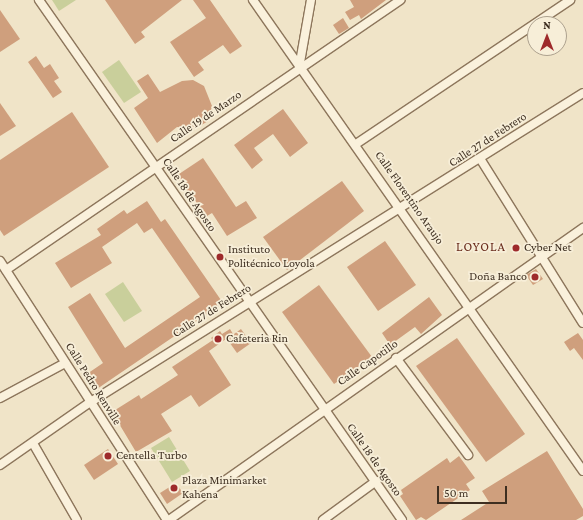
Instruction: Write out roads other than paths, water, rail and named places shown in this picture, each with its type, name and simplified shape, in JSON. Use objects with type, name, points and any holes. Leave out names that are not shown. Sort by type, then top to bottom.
[{"type":"street","name":"Calle 18 de Agosto","points":[[39,0],[248,302],[376,481],[402,520]]},
{"type":"street","name":"Calle Florentino Araujo","points":[[253,0],[470,306],[583,471]]},
{"type":"street","points":[[300,68],[311,0]]},
{"type":"street","name":"Calle 19 de Marzo","points":[[6,270],[154,166],[401,0]]},
{"type":"street","points":[[356,144],[570,0]]},
{"type":"street","name":"Calle 27 de Febrero","points":[[0,465],[34,445],[89,403],[248,302],[402,209],[583,93]]},
{"type":"street","points":[[480,160],[583,323]]},
{"type":"street","name":"Calle Capotillo","points":[[168,520],[396,358],[583,228]]},
{"type":"street","name":"Calle Pedro Renville","points":[[0,260],[66,363],[89,403],[168,520]]},
{"type":"street","points":[[396,358],[468,455]]},
{"type":"street","points":[[0,398],[66,363]]},
{"type":"street","points":[[34,445],[77,520]]},
{"type":"street","points":[[323,520],[376,481]]},
{"type":"place","name":"Cyber Net","points":[[516,248]]},
{"type":"place","name":"Instituto Politécnico Loyola","points":[[220,257]]},
{"type":"place","name":"Doña Banco","points":[[535,277]]},
{"type":"place","name":"Cafeteria Rin","points":[[218,339]]},
{"type":"place","name":"Centella Turbo","points":[[108,456]]},
{"type":"place","name":"Plaza Minimarket Kahena","points":[[174,488]]},
{"type":"district","name":"LOYOLA","points":[[481,247]]}]
